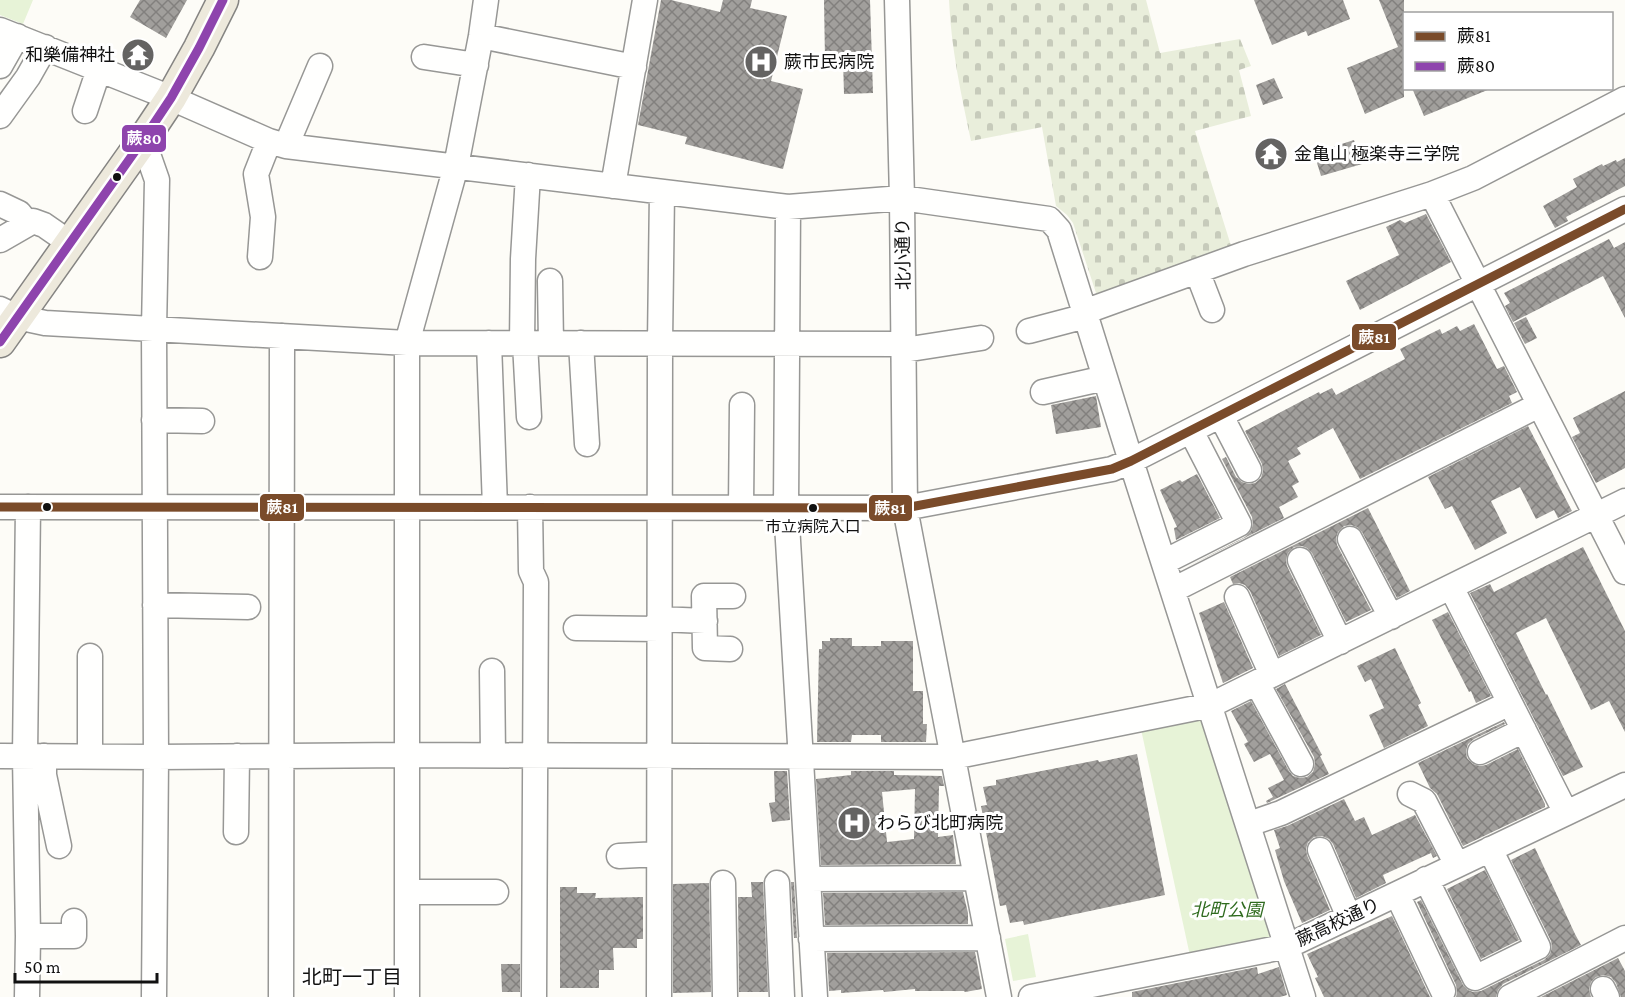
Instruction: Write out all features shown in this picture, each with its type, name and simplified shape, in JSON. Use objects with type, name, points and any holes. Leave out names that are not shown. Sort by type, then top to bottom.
[{"type":"main road","points":[[0,342],[9,313],[70,243],[171,98],[223,0]]},
{"type":"street","points":[[613,186],[645,0]]},
{"type":"street","name":"北小通り","points":[[897,0],[902,198],[905,508],[999,997]]},
{"type":"street","points":[[407,997],[407,343],[456,166],[481,36],[480,1]]},
{"type":"street","points":[[0,66],[9,33],[278,143],[310,150],[788,207],[902,198],[1049,219],[1059,230],[1303,997]]},
{"type":"street","points":[[481,36],[633,66]]},
{"type":"street","points":[[0,116],[28,77],[45,47]]},
{"type":"street","points":[[424,57],[476,65]]},
{"type":"street","points":[[260,257],[263,217],[256,174],[278,143],[320,66]]},
{"type":"street","points":[[84,111],[99,69]]},
{"type":"street","points":[[1029,331],[1085,314],[1244,254],[1432,194],[1473,178],[1625,99]]},
{"type":"street","points":[[143,140],[157,180],[154,328],[156,756],[154,997]]},
{"type":"street","points":[[528,175],[522,259],[523,343],[529,417]]},
{"type":"street","points":[[659,997],[662,192]]},
{"type":"street","points":[[1432,194],[1625,572]]},
{"type":"street","points":[[0,204],[19,213],[27,223]]},
{"type":"street","points":[[788,207],[786,507],[815,997]]},
{"type":"street","points":[[0,507],[905,508],[1112,469],[1221,416],[1625,209]]},
{"type":"street","points":[[0,240],[33,221],[44,225],[70,243]]},
{"type":"street","points":[[1197,271],[1212,310]]},
{"type":"street","points":[[550,281],[550,343]]},
{"type":"street","points":[[9,313],[45,323],[407,343],[786,343],[904,347],[981,338]]},
{"type":"street","points":[[281,997],[282,336]]},
{"type":"street","points":[[489,343],[495,507]]},
{"type":"street","points":[[581,343],[587,444]]},
{"type":"street","points":[[1042,392],[1105,378]]},
{"type":"street","points":[[741,507],[742,405]]},
{"type":"street","points":[[1173,590],[1539,405]]},
{"type":"street","points":[[1221,416],[1249,470]]},
{"type":"street","points":[[154,420],[201,421]]},
{"type":"street","points":[[1164,562],[1239,524],[1191,431]]},
{"type":"street","points":[[0,756],[953,757],[1210,705],[1625,501]]},
{"type":"street","points":[[27,997],[35,756],[28,507]]},
{"type":"street","points":[[530,507],[531,571],[536,582],[534,997]]},
{"type":"street","points":[[1350,539],[1391,617]]},
{"type":"street","points":[[1300,560],[1340,642]]},
{"type":"street","points":[[1451,587],[1566,813]]},
{"type":"street","points":[[730,649],[705,648],[704,596],[733,596]]},
{"type":"street","points":[[1237,597],[1264,679],[1301,764]]},
{"type":"street","points":[[154,605],[248,607]]},
{"type":"street","points":[[576,628],[705,621]]},
{"type":"street","points":[[90,656],[90,756]]},
{"type":"street","points":[[492,670],[493,755]]},
{"type":"street","points":[[1249,824],[1281,813],[1510,703]]},
{"type":"street","points":[[1480,752],[1524,730]]},
{"type":"street","points":[[35,756],[44,775],[59,846]]},
{"type":"street","points":[[236,832],[237,756]]},
{"type":"street","name":"蕨高校通り","points":[[1031,997],[1131,987],[1288,946],[1625,785]]},
{"type":"street","points":[[1410,794],[1424,801],[1457,865]]},
{"type":"street","points":[[1320,849],[1349,916]]},
{"type":"street","points":[[1426,879],[1475,978],[1538,947],[1490,849]]},
{"type":"street","points":[[619,856],[659,854]]},
{"type":"street","points":[[808,879],[976,878]]},
{"type":"street","points":[[723,883],[725,997]]},
{"type":"street","points":[[777,883],[782,997]]},
{"type":"street","points":[[407,892],[496,892]]},
{"type":"street","points":[[1397,894],[1443,991]]},
{"type":"street","points":[[28,936],[74,936],[74,921]]},
{"type":"street","points":[[811,939],[988,938]]},
{"type":"street","points":[[1510,997],[1625,938]]},
{"type":"green space","points":[[0,0],[33,0],[23,24],[0,15]]},
{"type":"green space","points":[[949,0],[1146,0],[1160,53],[1240,39],[1251,66],[1239,70],[1251,116],[1195,131],[1233,252],[1098,299],[1073,223],[1056,206],[1042,127],[971,141],[954,53]]},
{"type":"green space","name":"北町公園","points":[[1211,705],[1288,946],[1192,965],[1139,720]]},
{"type":"green space","points":[[1028,934],[1036,977],[1013,981],[1005,939]]},
{"type":"building","points":[[140,0],[187,0],[166,38],[130,17]]},
{"type":"building","points":[[661,0],[671,0],[720,12],[723,0],[752,0],[750,8],[787,16],[771,81],[803,89],[783,169],[685,144],[687,137],[638,125]]},
{"type":"building","points":[[824,0],[870,0],[873,93],[844,94],[843,59],[825,60]]},
{"type":"building","points":[[1254,0],[1343,0],[1350,19],[1308,36],[1306,31],[1272,45]]},
{"type":"building","points":[[1379,0],[1404,0],[1404,97],[1365,114],[1347,68],[1398,47]]},
{"type":"building","points":[[1274,78],[1283,98],[1263,105],[1256,85]]},
{"type":"building","points":[[1413,90],[1488,90],[1424,116]]},
{"type":"building","points":[[1354,140],[1362,164],[1321,176],[1314,153]]},
{"type":"building","points":[[1625,158],[1625,186],[1566,217],[1568,221],[1555,228],[1543,206],[1577,187],[1573,179],[1602,164],[1603,166]]},
{"type":"building","points":[[1426,214],[1451,262],[1360,310],[1346,281],[1399,255],[1386,227],[1400,220],[1405,223]]},
{"type":"building","points":[[1609,239],[1614,248],[1625,242],[1625,318],[1603,276],[1513,322],[1505,306],[1510,303],[1504,293]]},
{"type":"building","points":[[1526,317],[1537,338],[1525,344],[1514,323]]},
{"type":"building","points":[[1474,324],[1497,369],[1504,366],[1517,392],[1509,396],[1512,403],[1360,479],[1333,428],[1297,448],[1301,454],[1288,461],[1299,482],[1292,486],[1298,497],[1279,507],[1284,518],[1187,567],[1245,537],[1251,531],[1252,517],[1222,459],[1226,457],[1236,477],[1242,482],[1255,483],[1261,478],[1262,464],[1245,431],[1319,392],[1320,394],[1332,388],[1336,395],[1405,359],[1400,349],[1440,329],[1442,334],[1457,326],[1460,331]]},
{"type":"building","points":[[1625,391],[1625,468],[1596,483],[1572,437],[1580,433],[1573,418]]},
{"type":"building","points":[[1096,396],[1101,427],[1056,434],[1051,405]]},
{"type":"building","points":[[1528,426],[1572,511],[1558,518],[1554,510],[1536,519],[1520,487],[1491,501],[1507,533],[1475,550],[1452,506],[1445,509],[1428,477]]},
{"type":"building","points":[[1197,474],[1220,518],[1176,540],[1174,528],[1177,527],[1160,490]]},
{"type":"building","points":[[1368,508],[1410,591],[1397,598],[1362,532],[1351,525],[1344,526],[1338,532],[1337,545],[1371,610],[1346,622],[1312,553],[1302,546],[1294,547],[1288,553],[1287,566],[1321,635],[1279,656],[1250,591],[1245,585],[1233,584],[1230,577]]},
{"type":"building","points":[[1583,547],[1625,631],[1625,732],[1609,701],[1591,710],[1546,618],[1516,633],[1583,767],[1563,776],[1470,593],[1490,584],[1494,592]]},
{"type":"building","points":[[1224,602],[1253,668],[1223,683],[1199,613]]},
{"type":"building","points":[[1448,612],[1491,696],[1476,703],[1432,620]]},
{"type":"building","points":[[830,638],[852,638],[852,646],[881,646],[881,641],[913,641],[913,691],[923,691],[923,724],[927,724],[926,742],[881,742],[881,735],[852,735],[851,742],[817,742],[819,649],[822,649],[822,641],[830,641]]},
{"type":"building","points":[[1395,648],[1421,703],[1418,705],[1428,726],[1384,748],[1369,715],[1384,708],[1371,679],[1365,682],[1357,666]]},
{"type":"building","points":[[1285,684],[1322,755],[1320,756],[1329,774],[1267,803],[1266,801],[1273,797],[1268,788],[1284,780],[1270,754],[1254,762],[1244,744],[1248,742],[1231,711],[1251,701],[1289,771],[1293,776],[1307,777],[1313,772],[1314,757],[1276,689]]},
{"type":"building","points":[[1504,722],[1505,724],[1468,744],[1467,758],[1473,764],[1486,765],[1518,749],[1545,807],[1463,846],[1437,794],[1430,788],[1418,763]]},
{"type":"building","points":[[1137,754],[1165,895],[1024,925],[1023,921],[1010,923],[1006,905],[1000,906],[981,806],[987,805],[983,787],[996,785],[996,780]]},
{"type":"building","points":[[774,771],[787,771],[790,820],[772,822],[769,803],[775,802]]},
{"type":"building","points":[[851,771],[894,771],[894,775],[942,776],[944,786],[939,786],[938,837],[953,835],[956,864],[821,865],[816,779],[851,775]],"holes":[[[915,789],[914,839],[887,842],[882,792]]]},
{"type":"building","points":[[1344,799],[1355,821],[1364,817],[1372,835],[1415,815],[1437,856],[1433,858],[1431,853],[1383,875],[1386,883],[1356,898],[1333,844],[1322,836],[1314,837],[1308,842],[1307,855],[1330,910],[1302,923],[1284,881],[1275,850],[1280,848],[1274,830]]},
{"type":"building","points":[[1535,848],[1581,945],[1503,984],[1496,997],[1456,997],[1456,985],[1417,902],[1421,900],[1463,985],[1473,992],[1481,991],[1544,960],[1550,954],[1551,941],[1511,860]]},
{"type":"building","points":[[1485,870],[1519,940],[1481,959],[1447,889]]},
{"type":"building","points":[[751,882],[763,882],[768,992],[739,992],[738,897],[752,897]]},
{"type":"building","points":[[791,882],[794,882],[797,938],[794,938]]},
{"type":"building","points":[[709,883],[711,992],[673,993],[673,884]]},
{"type":"building","points":[[560,887],[577,887],[577,893],[596,893],[595,898],[643,897],[643,939],[637,939],[637,948],[613,948],[614,970],[599,970],[599,988],[560,988]]},
{"type":"building","points":[[963,892],[968,924],[825,925],[823,893]]},
{"type":"building","points":[[1392,916],[1430,997],[1324,997],[1307,954]]},
{"type":"building","points":[[975,952],[982,989],[965,992],[915,991],[915,989],[841,993],[841,990],[829,991],[827,953]]},
{"type":"building","points":[[1618,958],[1625,971],[1625,997],[1621,997],[1611,977],[1603,975],[1591,982],[1589,989],[1591,997],[1541,997]]},
{"type":"building","points":[[501,964],[520,964],[520,992],[502,992]]},
{"type":"building","points":[[1257,967],[1258,974],[1279,967],[1287,995],[1280,997],[1132,997],[1132,992]]},
{"type":"transit line","name":"蕨80","points":[[0,342],[171,98],[223,0]]},
{"type":"transit line","name":"蕨81","points":[[0,507],[905,508],[1112,469],[1625,209]]},
{"type":"place","name":"和樂備神社","points":[[138,55]]},
{"type":"place","name":"蕨市民病院","points":[[761,62]]},
{"type":"place","name":"金亀山 極楽寺三学院","points":[[1271,154]]},
{"type":"place","name":"市立病院入口","points":[[813,508]]},
{"type":"place","name":"わらび北町病院","points":[[854,823]]},
{"type":"district","name":"北町一丁目","points":[[352,977]]}]
